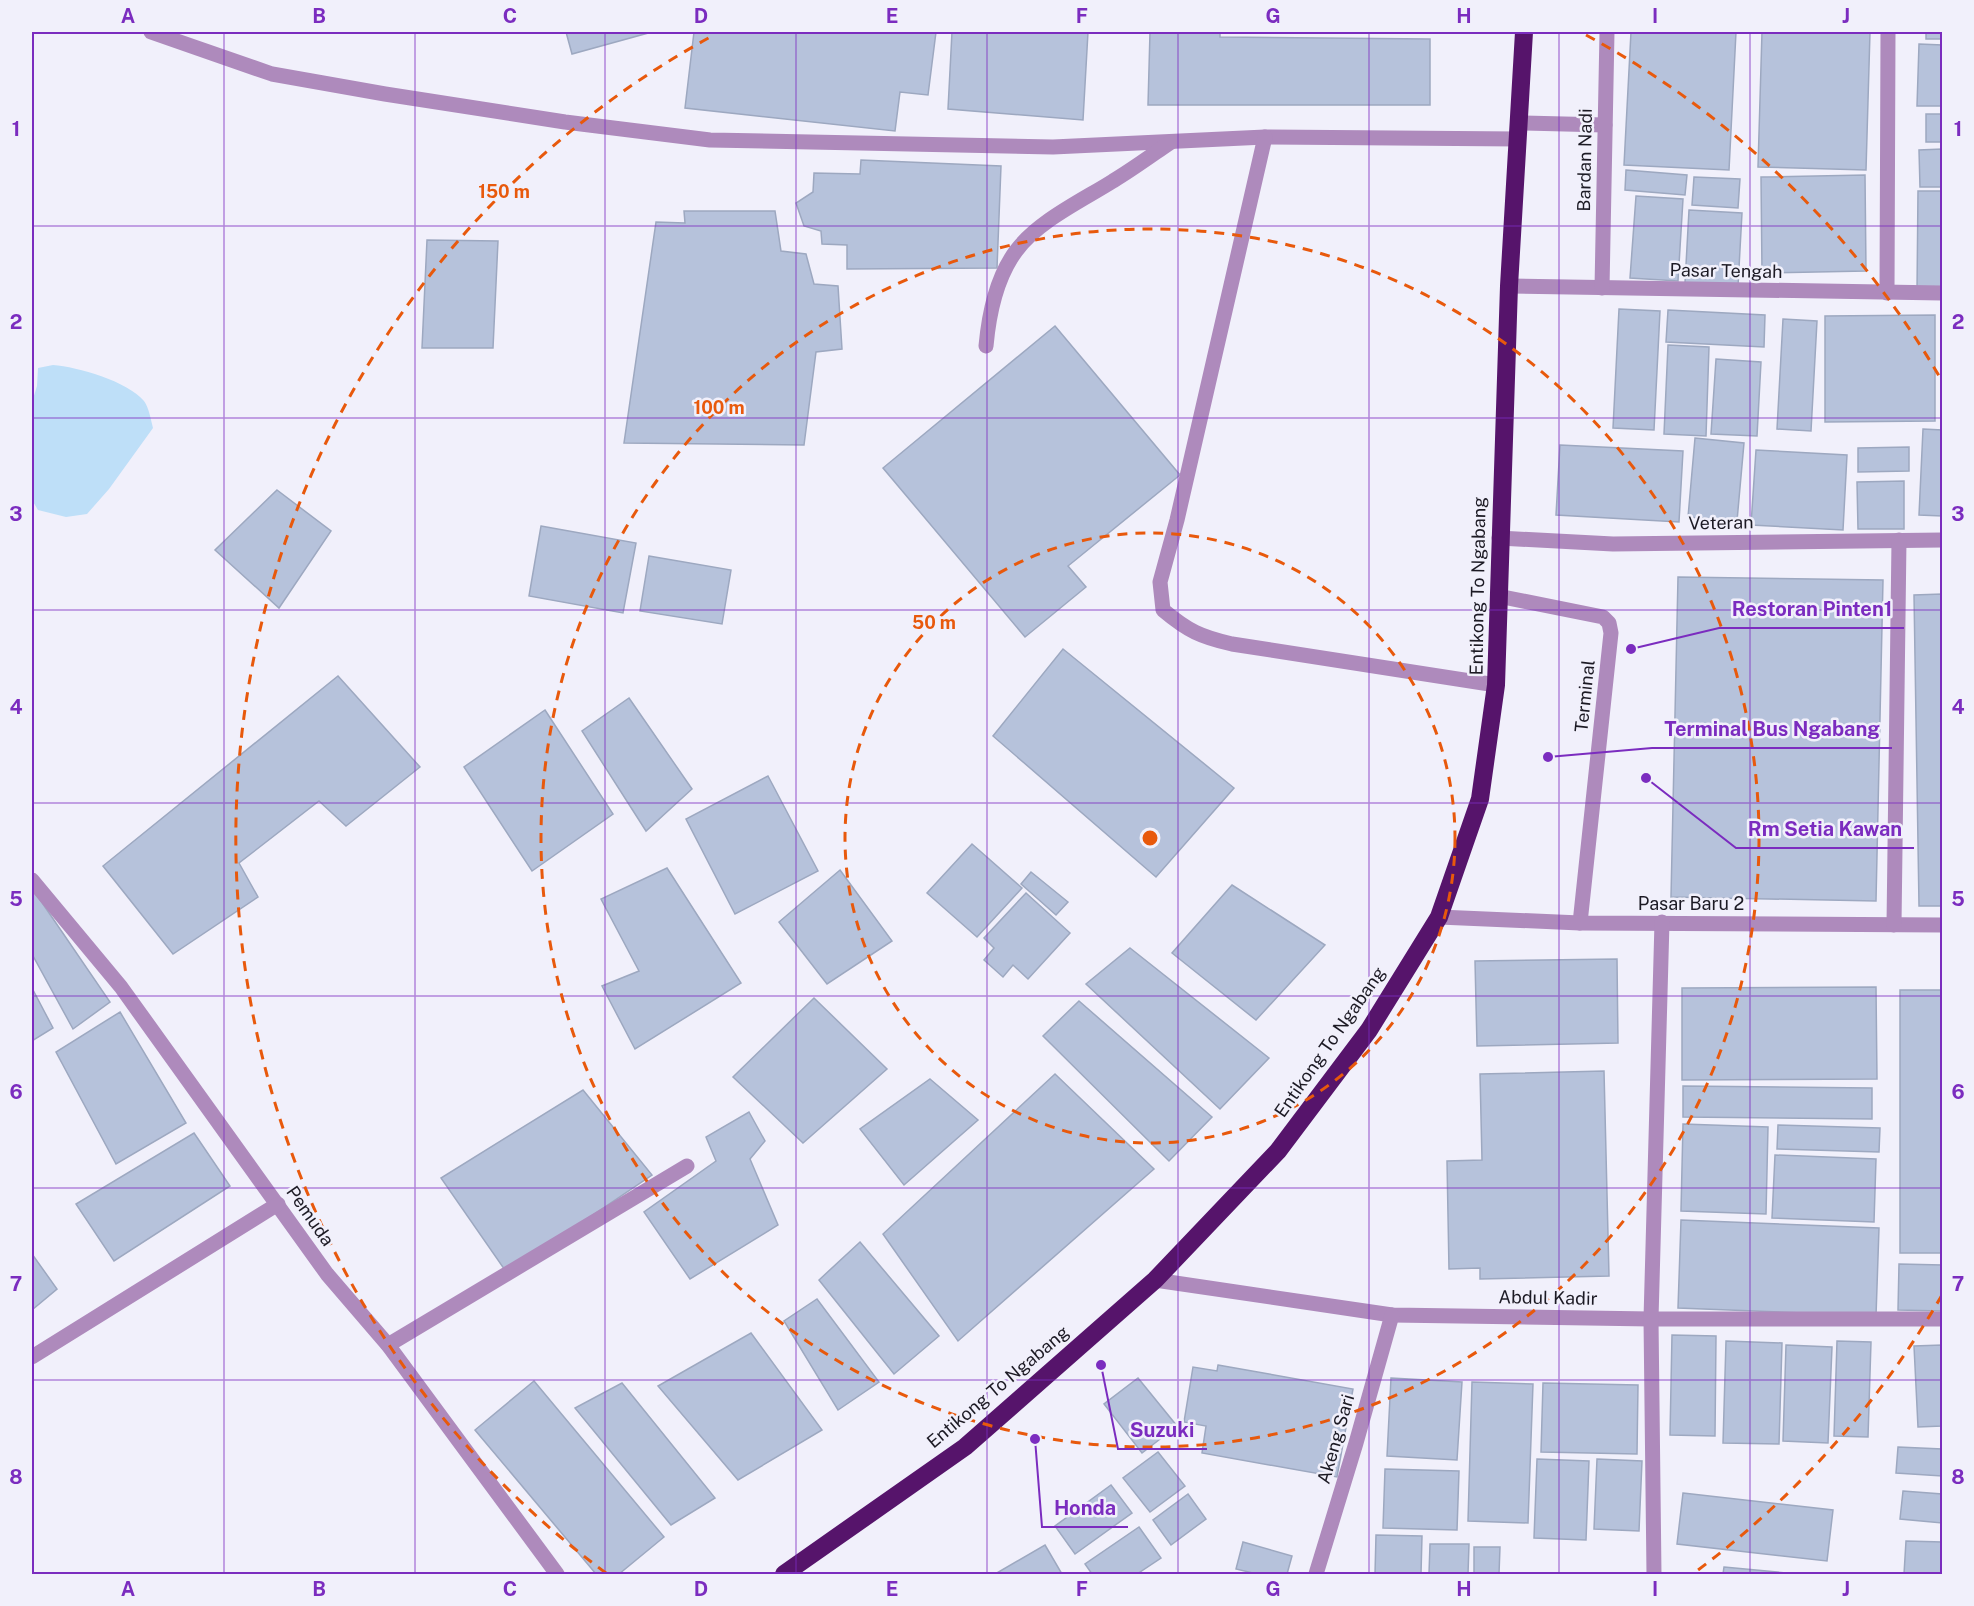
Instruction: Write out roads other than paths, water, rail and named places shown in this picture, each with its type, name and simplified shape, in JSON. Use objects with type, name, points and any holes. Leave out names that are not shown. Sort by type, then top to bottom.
[{"type":"highway","name":"Entikong To Ngabang","points":[[784,1575],[965,1446],[1155,1280],[1278,1151],[1368,1030],[1439,917],[1480,799],[1496,686],[1499,538],[1509,286],[1524,32]]},
{"type":"street","points":[[151,32],[272,74],[565,122],[710,140],[1053,147],[1265,137],[1519,131],[1605,125]]},
{"type":"street","name":"Bardan Nadi","points":[[1602,288],[1606,32]]},
{"type":"street","points":[[1887,293],[1888,32]]},
{"type":"street","points":[[1265,137],[1177,520],[1160,582],[1163,610],[1179,624],[1202,637],[1232,644],[1496,686]]},
{"type":"street","points":[[986,346],[989,313],[1006,268],[1017,249],[1068,208],[1114,181],[1171,142]]},
{"type":"street","name":"Pasar Tengah","points":[[1509,286],[1942,293]]},
{"type":"street","name":"Veteran","points":[[1499,538],[1613,544],[1942,540]]},
{"type":"street","points":[[1894,925],[1899,540]]},
{"type":"street","name":"Terminal","points":[[1498,596],[1603,617],[1609,623],[1611,633],[1580,923]]},
{"type":"street","name":"Pemuda","points":[[32,880],[121,987],[327,1274],[388,1345],[557,1575]]},
{"type":"street","name":"Pasar Baru 2","points":[[1439,917],[1580,923],[1942,925]]},
{"type":"street","points":[[1654,1575],[1651,1319],[1662,922]]},
{"type":"street","points":[[388,1345],[687,1166]]},
{"type":"street","points":[[32,1357],[278,1204]]},
{"type":"street","name":"Abdul Kadir","points":[[1155,1280],[1392,1315],[1651,1319],[1942,1318]]},
{"type":"street","name":"Akeng Sari","points":[[1316,1575],[1392,1315]]},
{"type":"water","points":[[53,365],[102,376],[126,387],[144,401],[153,428],[109,489],[87,514],[66,517],[38,510],[32,500],[32,402],[37,386],[38,368]]},
{"type":"place","name":"Restoran Pinten1","points":[[1631,649]]},
{"type":"place","name":"Terminal Bus Ngabang","points":[[1548,757]]},
{"type":"place","name":"Rm Setia Kawan","points":[[1646,778]]},
{"type":"place","name":"Suzuki","points":[[1101,1365]]},
{"type":"place","name":"Honda","points":[[1035,1439]]}]
